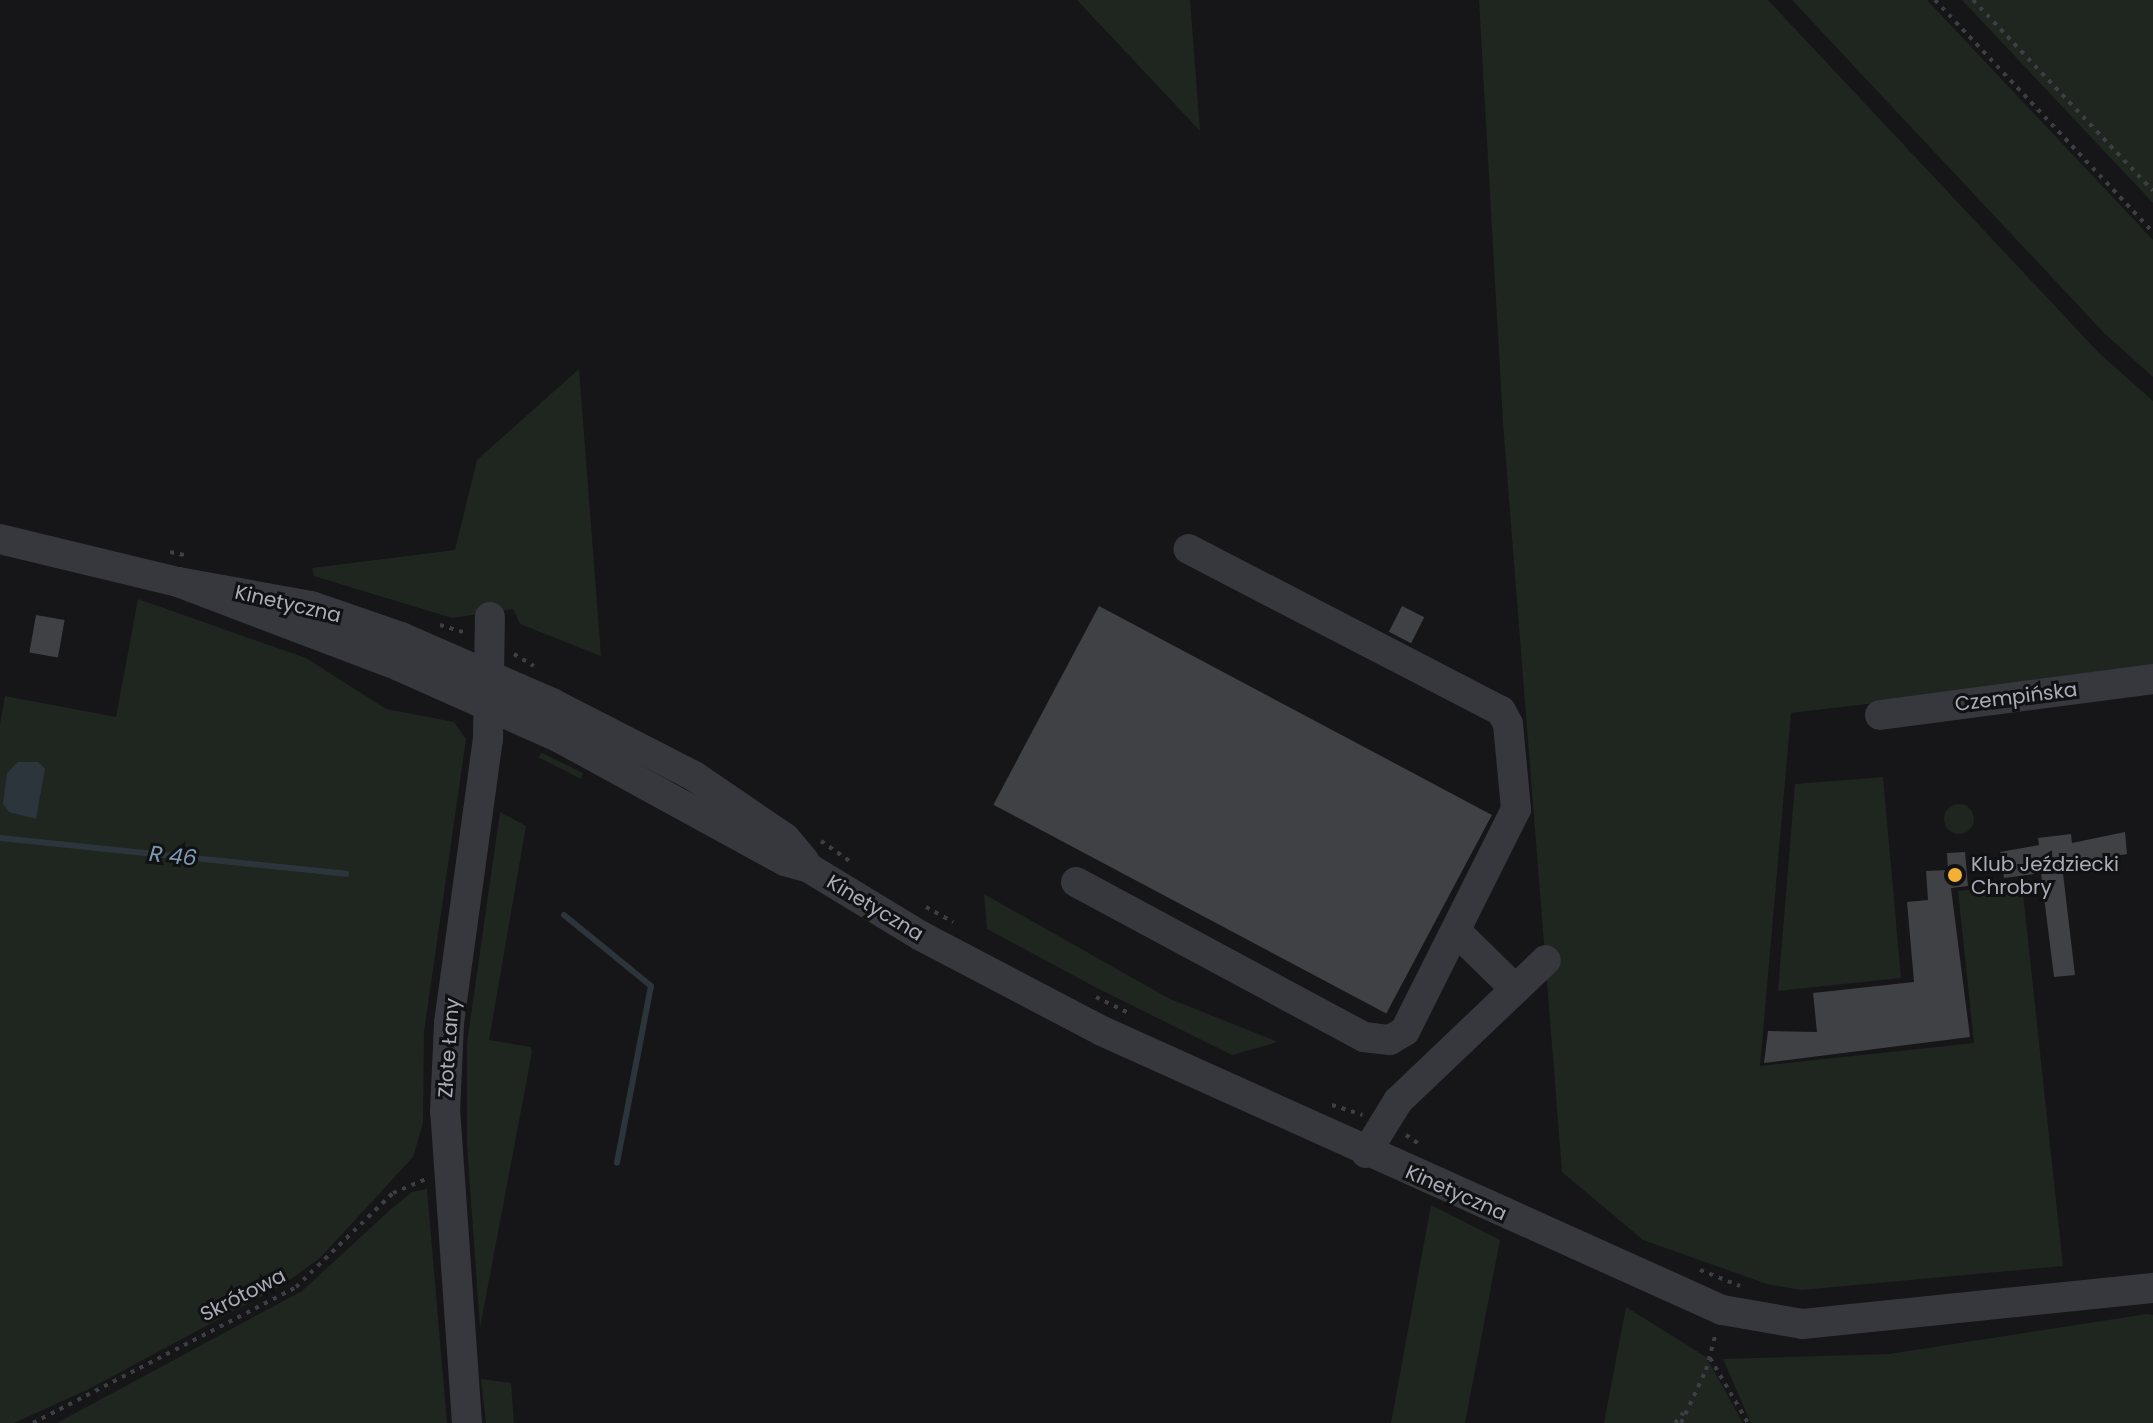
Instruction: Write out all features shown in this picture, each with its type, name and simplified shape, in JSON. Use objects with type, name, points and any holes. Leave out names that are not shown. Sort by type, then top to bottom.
[{"type":"street","name":"Kinetyczna","points":[[0,539],[187,570],[311,606],[492,675],[729,796],[785,838],[809,868]]},
{"type":"street","points":[[1076,882],[1372,1040],[1390,1040],[1405,1031],[1516,809],[1505,716],[1189,549]]},
{"type":"street","name":"Kinetyczna","points":[[187,570],[584,750],[785,861],[809,868],[921,936],[1102,1031],[1366,1153],[1722,1310],[1780,1324],[1886,1318],[2153,1288]]},
{"type":"street","name":"Złote Łany","points":[[467,1423],[448,1176],[449,1023],[490,707],[490,631]]},
{"type":"street","name":"Czempińska","points":[[1880,715],[2153,679]]},
{"type":"street","points":[[1456,931],[1515,989]]},
{"type":"street","points":[[1366,1153],[1398,1101],[1546,960]]},
{"type":"path","points":[[1935,0],[2153,232]]},
{"type":"path","points":[[1973,0],[2153,191]]},
{"type":"path","points":[[167,551],[187,570]]},
{"type":"path","points":[[435,624],[490,631],[548,675]]},
{"type":"path","points":[[811,833],[859,867]]},
{"type":"path","points":[[917,902],[966,929]]},
{"type":"path","points":[[1082,990],[1135,1016]]},
{"type":"path","points":[[1324,1102],[1382,1124],[1432,1153]]},
{"type":"path","name":"Skrótowa","points":[[33,1423],[296,1287],[393,1193],[414,1180],[448,1176]]},
{"type":"path","points":[[1695,1268],[1752,1290]]},
{"type":"path","points":[[1681,1423],[1710,1358],[1748,1423]]},
{"type":"path","points":[[1675,1423],[1685,1411]]},
{"type":"shaded area","points":[[1077,0],[1190,0],[1200,131]]},
{"type":"shaded area","points":[[1479,0],[1768,0],[2098,352],[2153,401],[2153,670],[1791,713],[1760,1066],[1974,1043],[1958,891],[2022,884],[2063,1266],[1801,1290],[1767,1284],[1643,1240],[1562,1172],[1503,423]]},
{"type":"shaded area","points":[[1792,0],[1927,0],[2153,240],[2153,377],[2105,334]]},
{"type":"shaded area","points":[[1962,0],[2153,0],[2153,203]]},
{"type":"shaded area","points":[[579,369],[601,656],[520,624],[513,609],[452,618],[314,576],[312,568],[455,550],[477,460]]},
{"type":"shaded area","points":[[138,599],[306,658],[386,709],[454,722],[466,739],[424,1032],[423,1123],[413,1157],[320,1258],[284,1284],[89,1389],[14,1423],[0,1423],[0,724],[5,696],[116,717]]},
{"type":"shaded area","points":[[542,753],[583,773],[581,779],[538,757]]},
{"type":"shaded area","points":[[18,762],[38,762],[45,769],[36,819],[9,812],[3,804],[7,773]]},
{"type":"shaded area","points":[[1883,777],[1901,978],[1778,991],[1795,784]]},
{"type":"shaded area","points":[[1959,804],[1970,808],[1974,819],[1970,830],[1959,834],[1948,830],[1944,819],[1948,808]]},
{"type":"shaded area","points":[[500,812],[526,826],[489,1040],[531,1047],[532,1052],[480,1328],[467,1144],[467,1043]]},
{"type":"shaded area","points":[[984,894],[1168,998],[1278,1042],[1232,1055],[1095,987],[987,929]]},
{"type":"shaded area","points":[[427,1189],[447,1423],[57,1423],[302,1291],[412,1192]]},
{"type":"shaded area","points":[[1431,1205],[1500,1240],[1465,1423],[1391,1423]]},
{"type":"shaded area","points":[[1626,1307],[1706,1357],[1743,1423],[1604,1423]]},
{"type":"shaded area","points":[[2153,1315],[2153,1423],[1751,1423],[1723,1359],[1889,1354]]},
{"type":"shaded area","points":[[481,1379],[511,1383],[514,1423],[486,1423]]},
{"type":"building","points":[[1099,606],[1492,815],[1386,1014],[993,805]]},
{"type":"building","points":[[1402,606],[1424,617],[1411,643],[1389,632]]},
{"type":"building","points":[[36,615],[65,620],[58,657],[29,652]]},
{"type":"building","points":[[2125,832],[2127,854],[2062,865],[2075,975],[2054,977],[2041,873],[2004,878],[2000,852],[2039,845],[2038,838],[2071,834],[2072,843]]},
{"type":"building","points":[[1965,852],[1968,886],[1951,888],[1970,1037],[1764,1063],[1768,1031],[1817,1032],[1813,993],[1914,982],[1907,902],[1928,900],[1926,871],[1948,870],[1947,853]]},
{"type":"waterway","name":"R 46","points":[[0,838],[346,874]]},
{"type":"waterway","points":[[564,915],[651,986],[617,1163]]},
{"type":"place","name":"Klub Jeździecki Chrobry","points":[[1955,875]]}]
